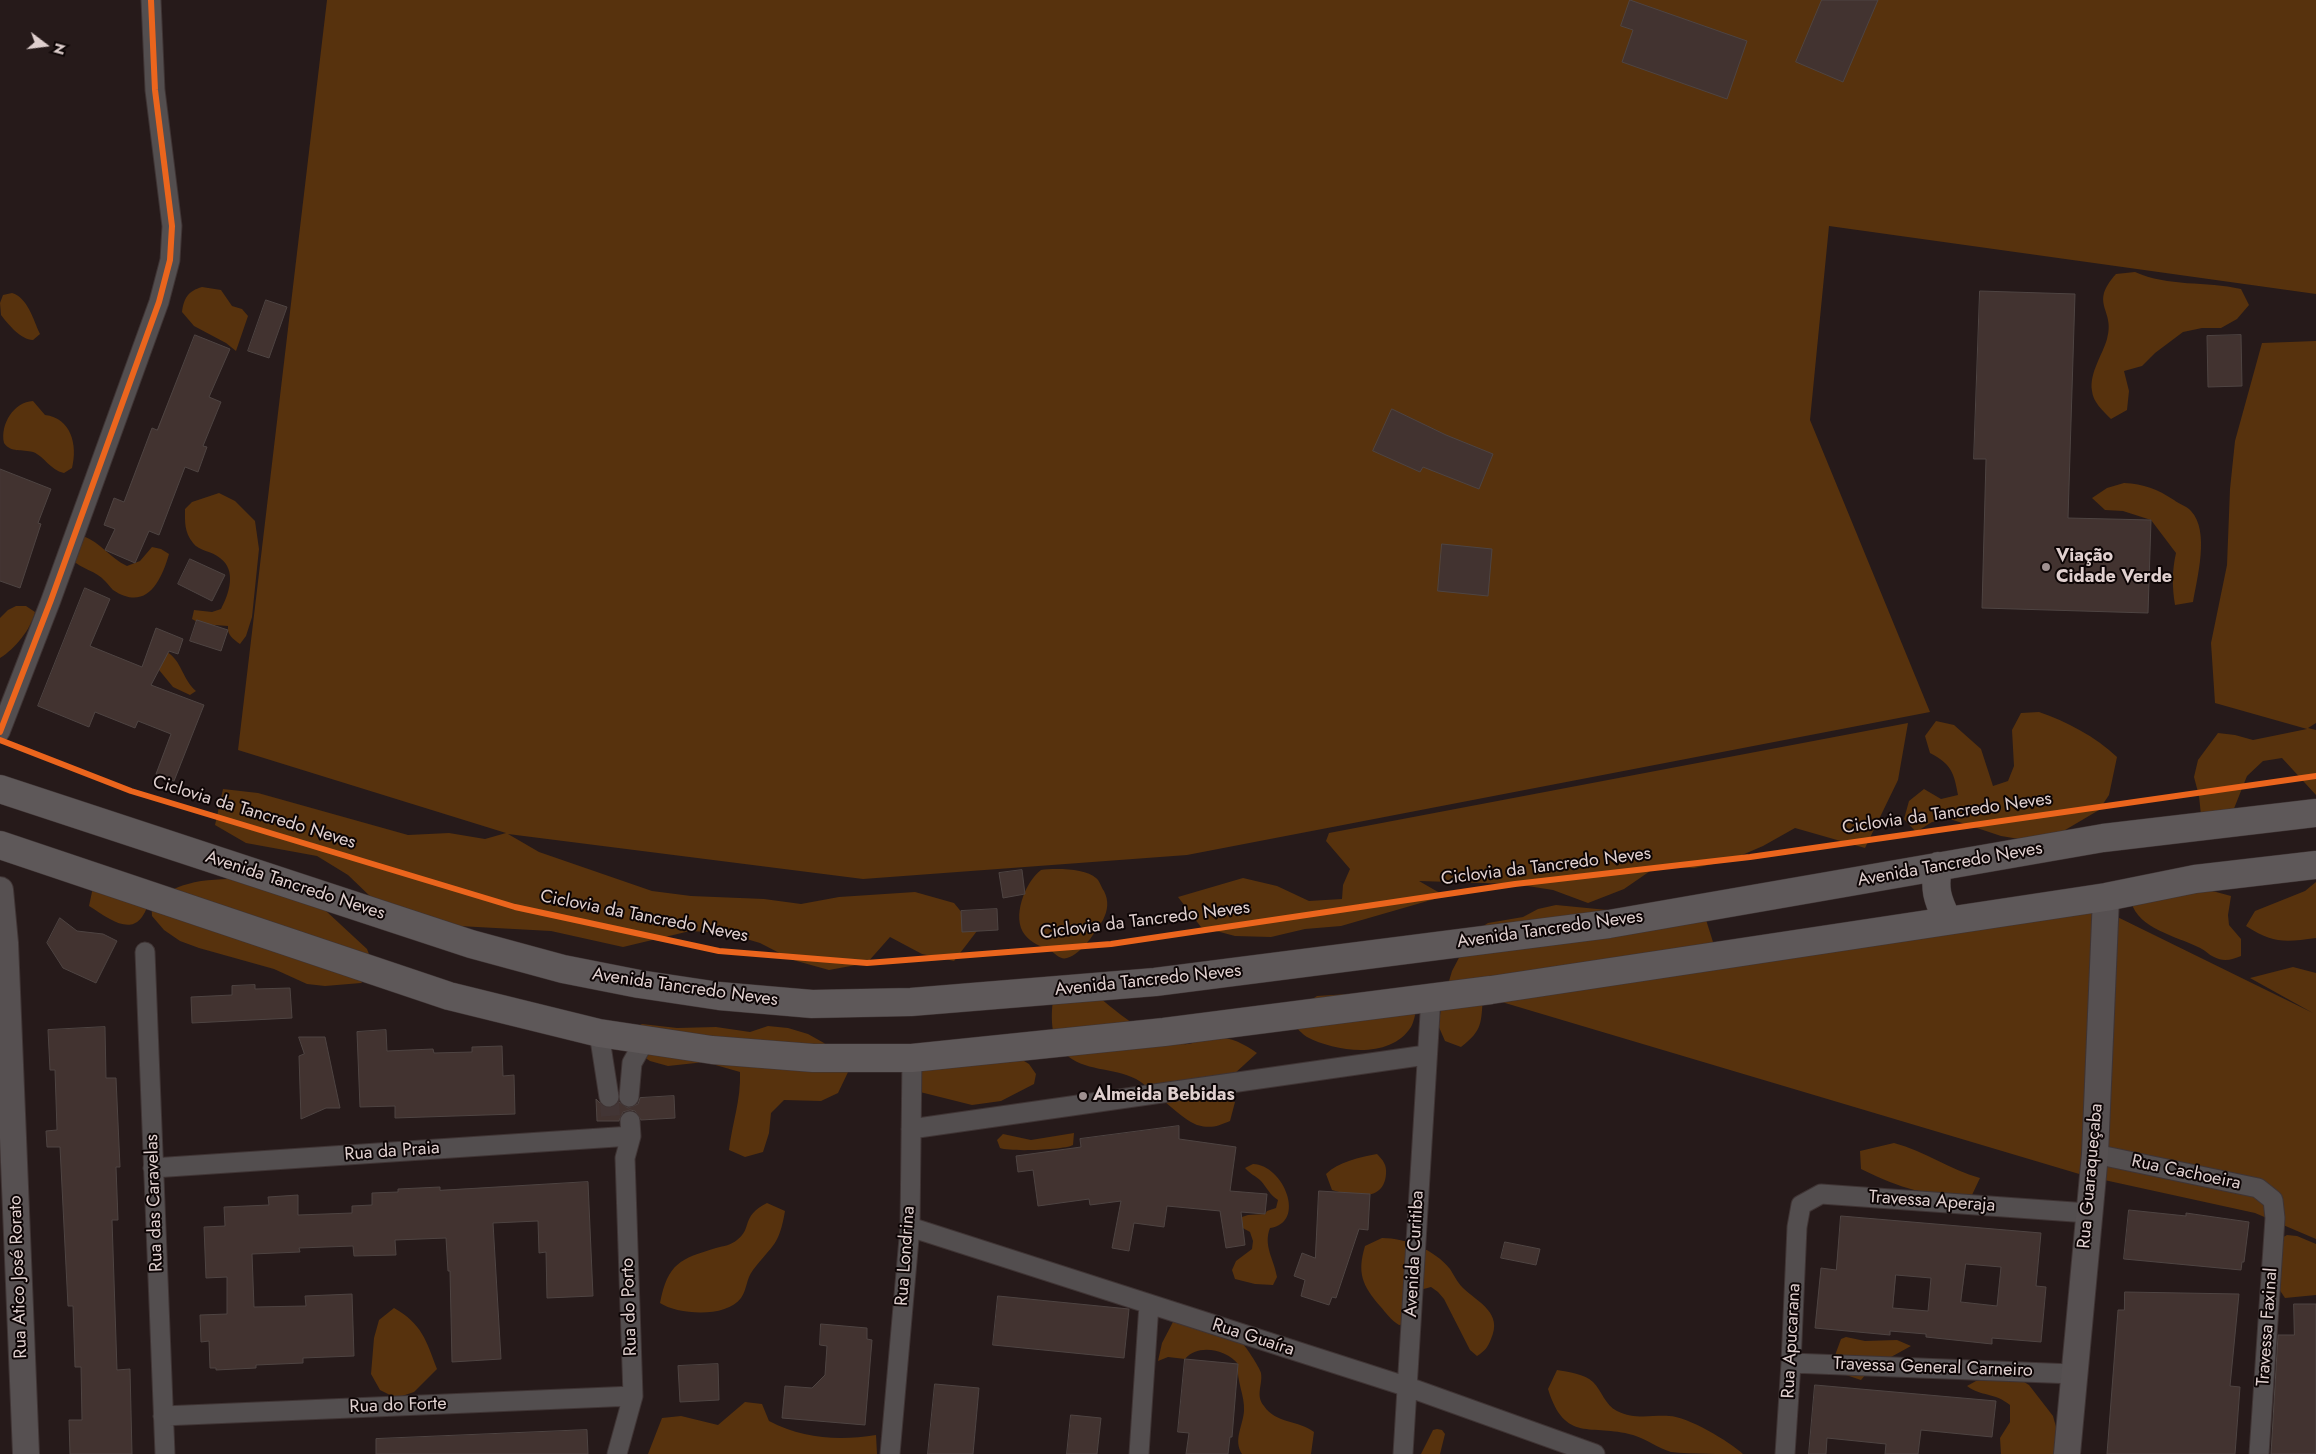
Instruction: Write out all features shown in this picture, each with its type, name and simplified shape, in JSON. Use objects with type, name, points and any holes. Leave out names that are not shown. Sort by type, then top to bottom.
[{"type":"main road","name":"Avenida Tancredo Neves","points":[[0,789],[471,944],[553,967],[639,984],[710,995],[812,1004],[911,1002],[1155,982],[1609,924],[2103,838],[2316,813]]},
{"type":"main road","points":[[0,845],[449,996],[599,1033],[712,1050],[804,1057],[912,1058],[1164,1032],[1431,997],[1947,919],[2106,897],[2195,879],[2285,854],[2316,849]]},
{"type":"main road","points":[[2195,879],[2316,865]]},
{"type":"main road","points":[[1938,866],[1935,884],[1939,903],[1947,919]]},
{"type":"street","points":[[0,732],[51,600],[156,311],[170,260],[172,226],[155,90],[151,0]]},
{"type":"street","name":"Rua Atico José Rorato","points":[[0,890],[10,1308],[26,1454]]},
{"type":"street","name":"Rua Guaraqueçaba","points":[[2068,1454],[2088,1213],[2095,1154],[2106,897]]},
{"type":"street","name":"Rua das Caravelas","points":[[144,952],[165,1454]]},
{"type":"street","name":"Avenida Curitiba","points":[[1403,1454],[1426,1054],[1431,997]]},
{"type":"street","points":[[599,1033],[609,1097]]},
{"type":"street","points":[[629,1097],[632,1063],[645,1040]]},
{"type":"street","points":[[911,1129],[1426,1054]]},
{"type":"street","name":"Rua Londrina","points":[[890,1454],[910,1227],[912,1058]]},
{"type":"street","name":"Rua da Praia","points":[[153,1168],[621,1129]]},
{"type":"street","name":"Rua do Porto","points":[[617,1454],[634,1396],[625,1158],[621,1129]]},
{"type":"street","name":"Rua Cachoeira","points":[[2095,1154],[2258,1188],[2273,1200]]},
{"type":"street","name":"Travessa Aperaja","points":[[1797,1227],[1801,1205],[1821,1194],[2088,1213]]},
{"type":"street","name":"Travessa Faxinal","points":[[2259,1454],[2275,1218],[2273,1200]]},
{"type":"street","name":"Rua Guaíra","points":[[910,1227],[1408,1387],[1595,1454]]},
{"type":"street","name":"Rua Apucarana","points":[[1785,1454],[1792,1363],[1797,1227]]},
{"type":"street","points":[[1139,1454],[1149,1304]]},
{"type":"street","name":"Travessa General Carneiro","points":[[1792,1363],[2074,1374]]},
{"type":"street","name":"Rua do Forte","points":[[163,1416],[634,1396]]},
{"type":"shaded area","points":[[327,0],[2316,0],[2316,294],[1829,226],[1810,420],[1930,712],[1187,855],[863,879],[508,834],[539,852],[652,891],[691,896],[764,899],[801,904],[839,897],[915,892],[954,903],[977,931],[954,961],[922,954],[890,937],[867,963],[829,970],[793,960],[760,943],[726,933],[690,931],[623,947],[551,931],[440,925],[374,900],[348,875],[317,856],[246,843],[215,825],[223,789],[258,793],[408,835],[449,833],[485,839],[506,833],[238,750]]},
{"type":"shaded area","points":[[2135,272],[2161,280],[2241,289],[2249,305],[2237,319],[2221,328],[2202,328],[2183,332],[2155,353],[2142,366],[2124,371],[2129,391],[2127,410],[2111,419],[2094,399],[2092,391],[2094,371],[2105,345],[2109,329],[2103,300],[2104,293],[2116,274]]},
{"type":"shaded area","points":[[202,287],[221,290],[232,306],[242,309],[248,316],[236,351],[226,343],[194,326],[182,312],[184,303],[190,293]]},
{"type":"shaded area","points":[[12,293],[22,299],[32,316],[40,334],[33,340],[19,334],[1,315],[0,303],[3,295]]},
{"type":"shaded area","points":[[2316,341],[2316,723],[2308,728],[2316,730],[2316,795],[2282,758],[2263,761],[2247,776],[2233,811],[2201,815],[2194,777],[2198,760],[2218,733],[2253,740],[2307,729],[2215,703],[2211,643],[2227,565],[2230,489],[2235,441],[2262,343]]},
{"type":"shaded area","points":[[33,401],[45,415],[54,417],[67,427],[73,442],[74,459],[72,468],[64,473],[55,469],[33,452],[13,449],[4,443],[4,429],[10,415],[20,405]]},
{"type":"shaded area","points":[[2124,483],[2144,486],[2162,493],[2191,511],[2197,520],[2200,530],[2201,555],[2193,602],[2175,605],[2173,579],[2176,553],[2151,520],[2123,511],[2105,510],[2092,498],[2107,488]]},
{"type":"shaded area","points":[[219,493],[235,501],[255,521],[259,549],[252,617],[246,636],[240,644],[230,634],[228,626],[201,624],[192,619],[194,610],[212,612],[221,609],[229,589],[230,575],[225,563],[220,558],[199,548],[190,539],[186,526],[185,509],[192,502]]},
{"type":"shaded area","points":[[83,536],[95,542],[115,559],[127,566],[140,561],[152,547],[161,549],[169,554],[162,575],[150,591],[143,596],[135,598],[125,596],[113,590],[97,575],[72,560]]},
{"type":"shaded area","points":[[16,606],[26,606],[35,612],[22,638],[0,658],[0,618],[8,610]]},
{"type":"shaded area","points":[[167,652],[176,660],[196,691],[190,695],[173,687],[155,665]]},
{"type":"shaded area","points":[[2039,712],[2080,730],[2117,757],[2109,795],[2099,810],[2055,836],[2019,839],[2001,836],[1950,819],[1932,822],[1916,832],[1904,819],[1909,801],[1924,789],[1941,799],[1958,795],[1955,780],[1947,765],[1930,753],[1925,736],[1936,721],[1954,725],[1981,749],[1993,786],[2008,781],[2014,766],[2012,730],[2021,713]]},
{"type":"shaded area","points":[[1908,723],[1898,780],[1865,848],[1795,828],[1763,846],[1728,861],[1694,868],[1656,867],[1624,889],[1588,903],[1553,890],[1515,884],[1419,881],[1445,896],[1341,926],[1305,929],[1271,937],[1235,936],[1201,927],[1178,897],[1243,878],[1277,886],[1309,901],[1342,899],[1343,885],[1350,869],[1326,841],[1329,833]]},
{"type":"shaded area","points":[[1061,869],[1085,872],[1097,879],[1107,898],[1106,913],[1103,920],[1083,947],[1073,956],[1067,958],[1060,957],[1033,943],[1027,938],[1021,928],[1019,919],[1025,891],[1041,870]]},
{"type":"shaded area","points":[[242,879],[310,901],[326,911],[367,949],[376,972],[361,983],[325,986],[307,984],[274,969],[180,941],[164,930],[152,916],[151,898],[194,882]]},
{"type":"shaded area","points":[[2316,882],[2316,938],[2288,941],[2272,939],[2246,926],[2255,911],[2305,891]]},
{"type":"shaded area","points":[[93,887],[149,901],[138,921],[132,924],[116,922],[89,906]]},
{"type":"shaded area","points":[[2205,889],[2231,896],[2228,915],[2229,925],[2241,939],[2241,956],[2228,960],[2217,959],[2200,948],[2159,931],[2142,919],[2135,911],[2131,902]]},
{"type":"shaded area","points":[[1556,905],[1628,912],[1702,907],[1713,942],[1710,949],[1483,996],[1480,1025],[1473,1036],[1461,1047],[1445,1041],[1438,1025],[1442,1005],[1452,971],[1472,933],[1488,923],[1523,917],[1538,909]]},
{"type":"shaded area","points":[[2095,906],[2313,1013],[2250,978],[2293,967],[2316,973],[2316,1239],[2255,1213],[2086,1176],[1495,1000]]},
{"type":"shaded area","points":[[1090,989],[1136,1025],[1163,1039],[1189,1044],[1207,1038],[1221,1038],[1239,1043],[1257,1053],[1233,1075],[1197,1081],[1199,1100],[1217,1098],[1235,1102],[1230,1121],[1206,1127],[1197,1125],[1183,1117],[1136,1079],[1080,1063],[1064,1053],[1056,1041],[1052,1027],[1053,999]]},
{"type":"shaded area","points":[[1395,991],[1417,1008],[1411,1027],[1402,1038],[1390,1045],[1377,1049],[1362,1050],[1333,1046],[1307,1037],[1293,1024],[1300,1007],[1317,996]]},
{"type":"shaded area","points":[[642,1024],[677,1028],[716,1027],[750,1032],[768,1026],[788,1028],[808,1034],[824,1043],[850,1068],[838,1093],[821,1101],[784,1100],[771,1113],[769,1133],[763,1152],[745,1157],[729,1150],[739,1093],[740,1072],[705,1062],[668,1066],[650,1061],[632,1049],[627,1033]]},
{"type":"shaded area","points":[[1019,1058],[1029,1064],[1036,1074],[1034,1084],[1001,1101],[972,1105],[916,1091],[919,1067]]},
{"type":"shaded area","points":[[1074,1133],[1073,1145],[1049,1149],[1000,1148],[997,1140],[1003,1134],[1031,1140]]},
{"type":"shaded area","points":[[1894,1143],[1980,1178],[1972,1195],[1940,1194],[1914,1190],[1861,1169],[1860,1151]]},
{"type":"shaded area","points":[[1377,1154],[1386,1168],[1384,1183],[1380,1190],[1366,1195],[1358,1195],[1332,1190],[1326,1174],[1331,1170],[1350,1161]]},
{"type":"shaded area","points":[[1253,1164],[1264,1167],[1282,1183],[1287,1194],[1289,1206],[1287,1216],[1281,1224],[1270,1228],[1268,1235],[1268,1247],[1277,1277],[1273,1285],[1255,1284],[1235,1279],[1232,1270],[1236,1261],[1252,1249],[1253,1241],[1250,1232],[1241,1227],[1236,1219],[1248,1215],[1265,1214],[1267,1211],[1276,1208],[1278,1200],[1261,1181],[1245,1168]]},
{"type":"shaded area","points":[[767,1203],[785,1211],[783,1223],[778,1238],[751,1273],[741,1298],[725,1309],[714,1312],[678,1310],[660,1303],[667,1279],[678,1265],[693,1256],[735,1242],[742,1236],[753,1213]]},
{"type":"shaded area","points":[[2287,1235],[2297,1236],[2316,1244],[2316,1295],[2285,1298],[2275,1283],[2278,1240]]},
{"type":"shaded area","points":[[1382,1238],[1401,1240],[1419,1246],[1444,1262],[1463,1288],[1488,1309],[1492,1315],[1494,1330],[1486,1349],[1477,1356],[1470,1350],[1444,1299],[1431,1287],[1420,1290],[1409,1324],[1399,1325],[1387,1314],[1369,1292],[1361,1271],[1365,1246]]},
{"type":"shaded area","points":[[394,1308],[411,1320],[422,1334],[437,1369],[414,1392],[396,1398],[380,1390],[371,1374],[374,1338],[379,1320]]},
{"type":"shaded area","points":[[1174,1320],[1208,1329],[1240,1341],[1255,1361],[1261,1373],[1261,1402],[1275,1416],[1302,1425],[1314,1432],[1311,1454],[1242,1454],[1239,1449],[1238,1438],[1244,1405],[1238,1376],[1238,1364],[1227,1355],[1212,1350],[1197,1351],[1185,1359],[1168,1357],[1158,1361],[1162,1343]]},
{"type":"shaded area","points":[[1846,1337],[1865,1341],[1897,1340],[1911,1346],[1871,1368],[1861,1380],[1843,1374],[1834,1358],[1841,1339]]},
{"type":"shaded area","points":[[1557,1370],[1590,1379],[1609,1405],[1617,1411],[1630,1415],[1669,1416],[1686,1420],[1719,1437],[1743,1454],[1671,1452],[1633,1435],[1592,1430],[1571,1425],[1563,1418],[1555,1406],[1548,1389]]},
{"type":"shaded area","points":[[1993,1378],[2021,1380],[2029,1385],[2053,1416],[2058,1434],[2071,1454],[2001,1454],[2000,1438],[2010,1422],[2010,1405],[1999,1398],[1978,1392],[1967,1386],[1976,1381]]},
{"type":"shaded area","points":[[745,1402],[762,1404],[769,1421],[795,1432],[835,1438],[876,1435],[877,1454],[648,1454],[662,1418],[681,1416],[718,1425]]},
{"type":"shaded area","points":[[1433,1430],[1442,1430],[1445,1434],[1440,1454],[1421,1454]]},
{"type":"building","points":[[1630,0],[1747,41],[1727,99],[1622,62],[1633,30],[1621,26]]},
{"type":"building","points":[[1822,0],[1878,0],[1843,82],[1796,62]]},
{"type":"building","points":[[1980,291],[2075,294],[2068,518],[2151,520],[2148,613],[1982,608],[1986,459],[1974,459]]},
{"type":"building","points":[[266,300],[287,307],[269,358],[248,351]]},
{"type":"building","points":[[195,335],[230,349],[209,397],[221,402],[203,446],[207,447],[198,472],[185,467],[159,535],[149,531],[135,563],[105,550],[115,529],[104,525],[114,498],[124,502],[152,428],[157,430]]},
{"type":"building","points":[[2241,335],[2242,386],[2208,387],[2207,336]]},
{"type":"building","points":[[1392,409],[1446,435],[1493,454],[1479,489],[1423,467],[1420,472],[1373,451]]},
{"type":"building","points":[[0,469],[51,489],[38,523],[41,524],[20,588],[0,581]]},
{"type":"building","points":[[1442,544],[1492,549],[1488,596],[1438,591]]},
{"type":"building","points":[[190,559],[225,575],[212,601],[178,584]]},
{"type":"building","points":[[85,588],[110,599],[90,646],[142,667],[156,628],[183,639],[178,654],[169,651],[151,685],[204,705],[174,781],[156,774],[171,734],[138,721],[135,728],[95,712],[89,727],[38,706]]},
{"type":"building","points":[[197,620],[228,630],[221,651],[190,641]]},
{"type":"building","points":[[1022,870],[1025,894],[1003,898],[999,873]]},
{"type":"building","points":[[997,909],[998,930],[962,932],[961,911]]},
{"type":"building","points":[[60,918],[77,931],[103,934],[117,941],[96,983],[63,968],[47,943]]},
{"type":"building","points":[[255,985],[255,989],[290,988],[292,1018],[192,1023],[191,997],[232,995],[232,986]]},
{"type":"building","points":[[105,1027],[106,1078],[116,1078],[120,1167],[116,1167],[118,1220],[112,1220],[117,1370],[130,1369],[132,1454],[70,1454],[69,1420],[82,1420],[81,1367],[75,1367],[73,1306],[68,1306],[60,1147],[47,1147],[46,1131],[57,1130],[55,1070],[50,1070],[48,1030]]},
{"type":"building","points":[[386,1030],[387,1051],[433,1049],[434,1053],[472,1052],[472,1047],[502,1046],[503,1076],[514,1075],[515,1114],[395,1118],[395,1106],[360,1107],[357,1032]]},
{"type":"building","points":[[299,1037],[325,1037],[340,1108],[326,1108],[301,1119],[299,1056],[304,1054]]},
{"type":"building","points":[[674,1096],[675,1118],[641,1120],[635,1111],[630,1110],[623,1112],[619,1121],[597,1121],[596,1099],[605,1108],[611,1108],[619,1102],[628,1108],[638,1104],[640,1098]]},
{"type":"building","points":[[1179,1126],[1179,1139],[1236,1147],[1230,1191],[1267,1194],[1265,1214],[1241,1212],[1245,1245],[1226,1248],[1220,1211],[1167,1206],[1164,1227],[1134,1223],[1129,1251],[1112,1248],[1121,1201],[1090,1205],[1089,1199],[1038,1206],[1033,1170],[1018,1172],[1016,1156],[1081,1147],[1080,1139]]},
{"type":"building","points":[[588,1182],[593,1296],[547,1298],[546,1252],[539,1253],[538,1221],[493,1223],[501,1359],[452,1362],[450,1271],[448,1271],[446,1238],[395,1240],[396,1255],[354,1256],[353,1246],[299,1248],[300,1252],[252,1254],[254,1307],[306,1306],[305,1296],[352,1294],[354,1356],[303,1358],[303,1363],[256,1365],[256,1368],[216,1370],[216,1368],[210,1368],[209,1341],[201,1342],[200,1315],[227,1314],[227,1277],[206,1278],[204,1227],[225,1226],[224,1207],[269,1205],[268,1197],[298,1195],[298,1215],[352,1213],[352,1206],[372,1205],[372,1193],[398,1192],[398,1189],[440,1187],[440,1190]]},
{"type":"building","points":[[1319,1191],[1370,1194],[1368,1230],[1359,1229],[1336,1298],[1332,1297],[1329,1305],[1301,1296],[1305,1280],[1294,1276],[1302,1253],[1315,1258]]},
{"type":"building","points":[[2129,1210],[2186,1216],[2186,1213],[2249,1222],[2244,1262],[2242,1262],[2241,1270],[2124,1259]]},
{"type":"building","points":[[1841,1216],[2041,1233],[2036,1286],[2046,1287],[2041,1342],[1992,1338],[1992,1344],[1926,1337],[1926,1334],[1890,1331],[1890,1335],[1815,1328],[1821,1268],[1836,1270]],"holes":[[[1966,1264],[2001,1267],[1997,1306],[1961,1302]],[[1896,1275],[1931,1278],[1928,1311],[1893,1308]]]},
{"type":"building","points":[[1505,1242],[1540,1249],[1536,1265],[1501,1258]]},
{"type":"building","points":[[2125,1292],[2239,1294],[2230,1386],[2240,1387],[2235,1454],[2107,1454],[2118,1310],[2124,1310]]},
{"type":"building","points":[[998,1296],[1129,1309],[1124,1358],[993,1345]]},
{"type":"building","points":[[2294,1304],[2316,1304],[2316,1454],[2271,1454],[2278,1335],[2294,1335]]},
{"type":"building","points":[[821,1324],[867,1328],[867,1339],[872,1340],[865,1425],[782,1418],[785,1386],[812,1388],[825,1375],[827,1346],[820,1345]]},
{"type":"building","points":[[1185,1359],[1238,1364],[1232,1437],[1230,1437],[1228,1454],[1186,1454],[1189,1433],[1178,1432]]},
{"type":"building","points":[[718,1364],[719,1400],[680,1402],[678,1366]]},
{"type":"building","points":[[935,1384],[979,1388],[973,1454],[928,1454]]},
{"type":"building","points":[[1815,1385],[1996,1401],[1992,1437],[1921,1430],[1918,1454],[1885,1454],[1886,1444],[1827,1438],[1826,1454],[1809,1454]]},
{"type":"building","points":[[1071,1415],[1101,1418],[1097,1454],[1067,1454]]},
{"type":"building","points":[[587,1430],[588,1454],[376,1454],[376,1439]]},
{"type":"tunnel","points":[[609,1097],[611,1122]]},
{"type":"cycle path","points":[[0,732],[51,600],[159,302],[170,260],[172,226],[155,90],[151,0]]},
{"type":"cycle path","name":"Ciclovia da Tancredo Neves","points":[[0,740],[131,791],[515,907],[719,951],[867,963],[1111,944],[1515,884],[1750,857],[2316,776]]},
{"type":"place","name":"Viação Cidade Verde","points":[[2046,567]]},
{"type":"place","name":"Almeida Bebidas","points":[[1083,1096]]}]
